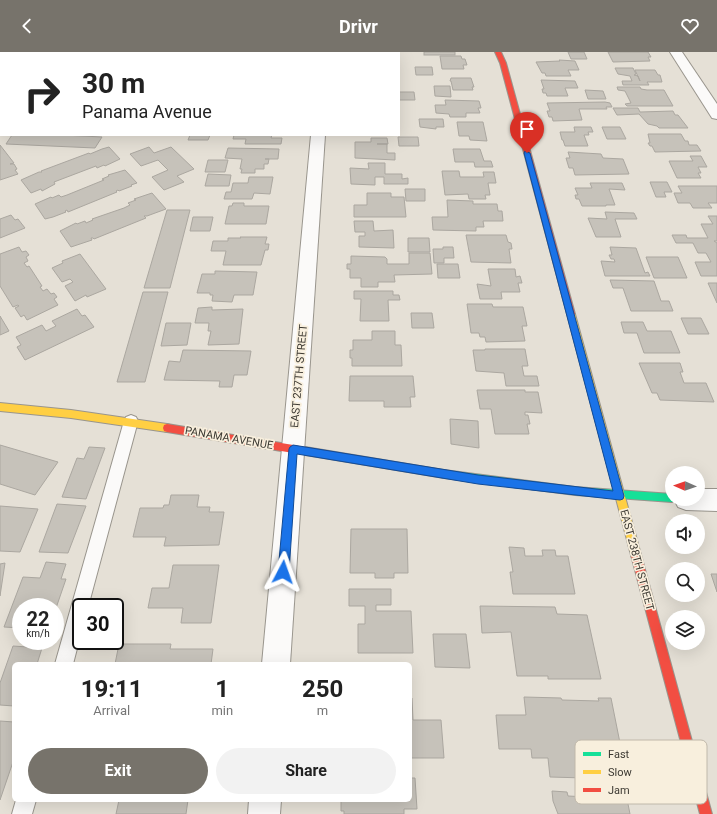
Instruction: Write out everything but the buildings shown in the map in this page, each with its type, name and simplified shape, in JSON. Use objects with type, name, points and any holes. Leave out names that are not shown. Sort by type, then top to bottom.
[{"type":"street","name":"EAST 238TH STREET","points":[[498,52],[503,63],[686,740]]},
{"type":"street","points":[[676,52],[717,115]]},
{"type":"street","name":"EAST 237TH STREET","points":[[276,662],[318,136]]},
{"type":"street","name":"PANAMA AVENUE","points":[[0,407],[42,410],[131,422],[478,479],[620,496],[665,498]]},
{"type":"street","points":[[705,500],[717,500]]},
{"type":"street","points":[[264,814],[265,802]]},
{"type":"street","name":"EAST 238TH STREET","points":[[703,804],[706,814]]},
{"type":"lane","points":[[65,662],[131,422]]},
{"type":"lane","points":[[22,814],[25,802]]},
{"type":"traffic: fast","points":[[444,474],[575,491],[665,497]]},
{"type":"traffic: slow","points":[[571,314],[636,555]]},
{"type":"traffic: slow","points":[[0,407],[71,414],[167,428]]},
{"type":"traffic: jam","points":[[498,52],[503,63],[571,314]]},
{"type":"traffic: jam","points":[[167,428],[444,474]]},
{"type":"traffic: jam","points":[[636,555],[686,740]]},
{"type":"traffic: jam","points":[[703,804],[706,814]]},
{"type":"route","points":[[283,572],[293,449],[478,479],[620,496],[527,153]]}]
